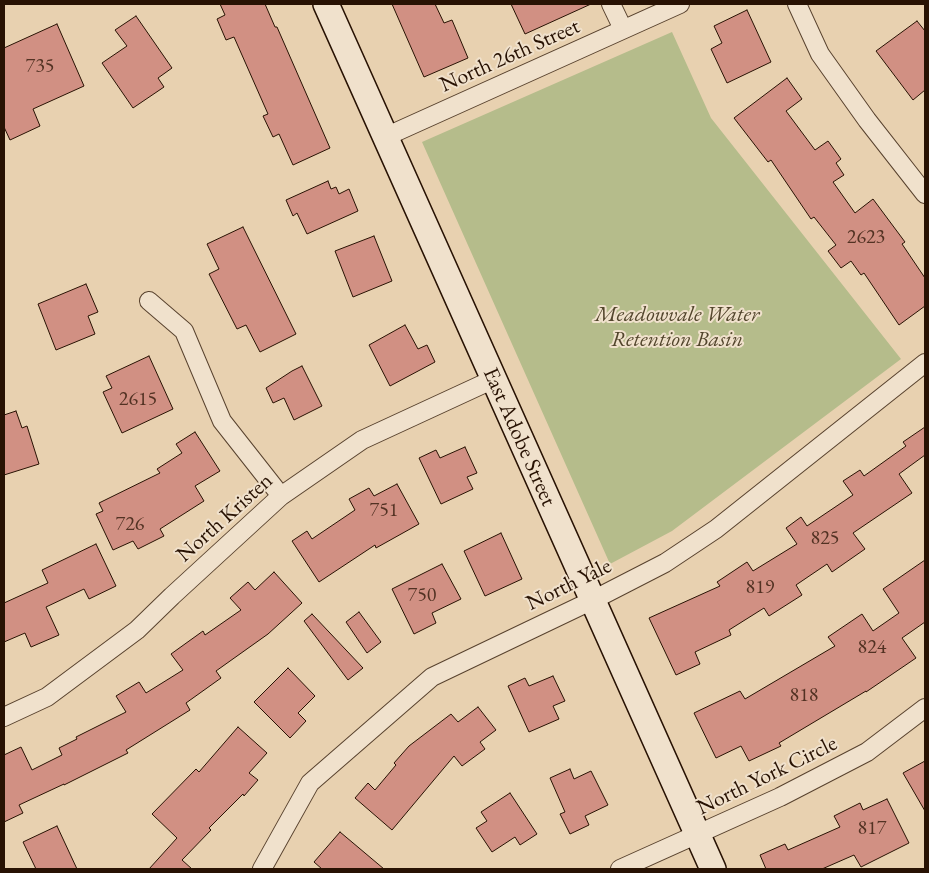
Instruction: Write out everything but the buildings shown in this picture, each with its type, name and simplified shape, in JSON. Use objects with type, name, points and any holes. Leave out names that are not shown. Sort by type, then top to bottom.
[{"type":"street","name":"East Adobe Street","points":[[326,4],[713,869]]},
{"type":"street","points":[[611,4],[623,29]]},
{"type":"street","name":"North 26th Street","points":[[385,137],[680,4]]},
{"type":"street","points":[[797,4],[820,54],[867,120],[925,194]]},
{"type":"street","points":[[149,301],[184,331],[222,421],[281,496]]},
{"type":"street","name":"North Yale","points":[[262,869],[310,783],[432,677],[593,600],[665,563],[716,529],[925,363]]},
{"type":"street","name":"North Kristen","points":[[4,717],[47,696],[138,630],[179,589],[281,496],[362,440],[494,379]]},
{"type":"street","name":"North York Circle","points":[[620,869],[780,798],[867,752],[925,708]]},
{"type":"green space","name":"Meadowvale Water Retention Basin","points":[[672,32],[711,118],[901,359],[672,531],[610,564],[422,142]]}]
